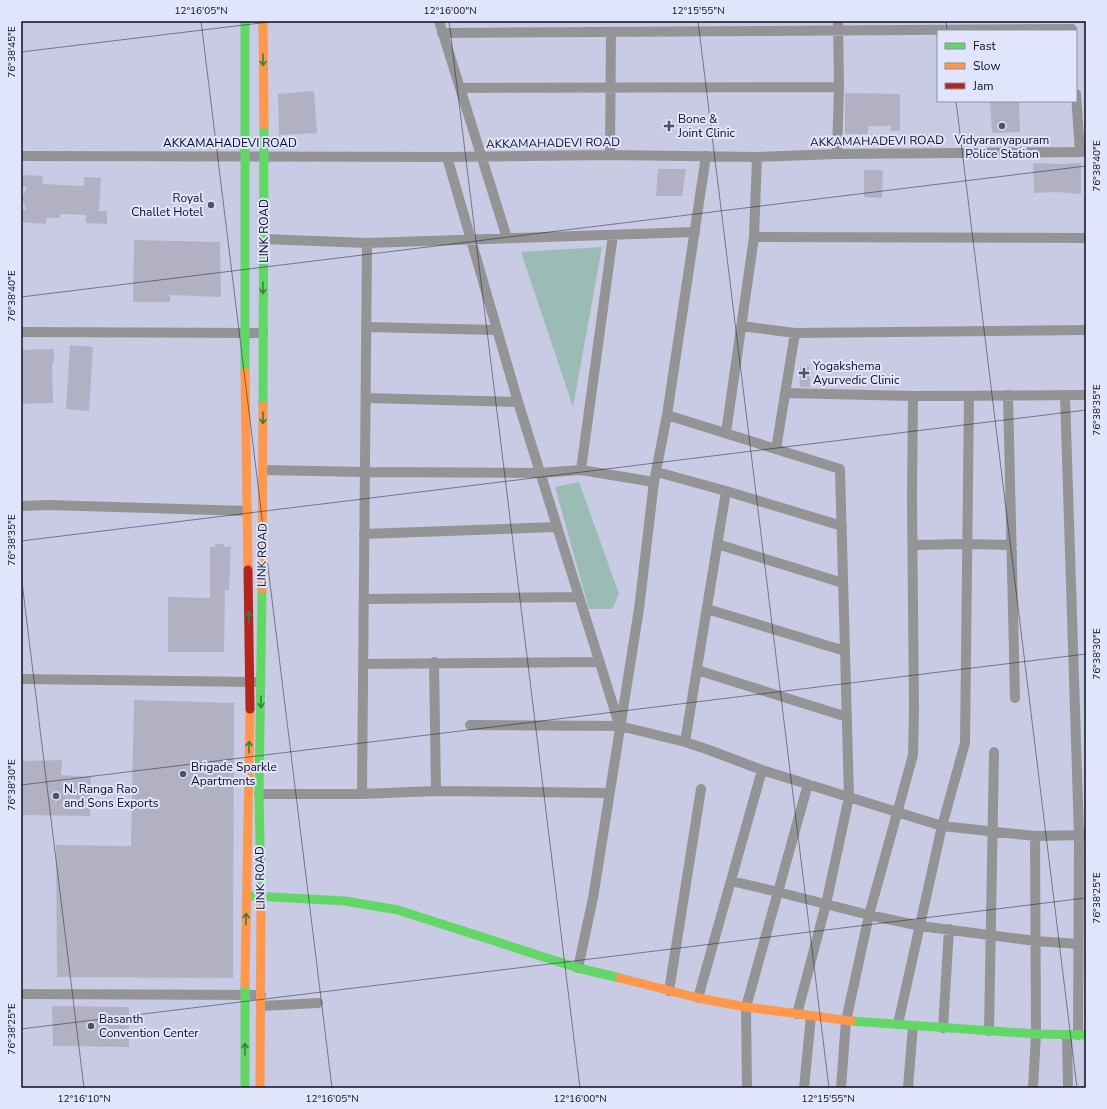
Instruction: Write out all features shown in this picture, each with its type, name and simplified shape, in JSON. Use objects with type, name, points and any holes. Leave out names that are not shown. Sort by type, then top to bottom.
[{"type":"main road","points":[[245,21],[245,333],[250,682],[246,897],[245,1088]]},
{"type":"main road","name":"LINK ROAD","points":[[260,1088],[261,896],[259,794],[263,470],[263,21]]},
{"type":"main road","points":[[246,897],[261,896],[345,901],[398,910],[578,968],[698,998],[746,1007],[846,1021],[1036,1034],[1077,1035]]},
{"type":"street","points":[[439,21],[507,238]]},
{"type":"street","points":[[442,33],[611,32],[770,26],[1008,25],[1072,27]]},
{"type":"street","points":[[837,154],[839,87],[838,26]]},
{"type":"street","points":[[610,155],[611,32]]},
{"type":"street","points":[[460,88],[839,87]]},
{"type":"street","points":[[1077,102],[1083,152]]},
{"type":"street","name":"AKKAMAHADEVI ROAD","points":[[21,156],[482,157],[610,155],[757,157],[837,154],[1083,152]]},
{"type":"street","points":[[578,968],[593,898],[639,609],[656,477],[667,415],[706,156]]},
{"type":"street","points":[[447,157],[518,402],[620,726]]},
{"type":"street","points":[[726,433],[754,236],[757,157]]},
{"type":"street","points":[[264,239],[367,243],[695,232]]},
{"type":"street","points":[[581,470],[613,235]]},
{"type":"street","points":[[754,236],[1086,238]]},
{"type":"street","points":[[362,794],[367,243]]},
{"type":"street","points":[[741,326],[795,333],[1086,330]]},
{"type":"street","points":[[366,327],[497,330]]},
{"type":"street","points":[[21,332],[263,333]]},
{"type":"street","points":[[776,449],[795,333]]},
{"type":"street","points":[[785,393],[913,396],[1086,395]]},
{"type":"street","points":[[1066,395],[1082,836],[1078,944],[1082,958],[1077,1035],[1068,1088]]},
{"type":"street","points":[[841,1088],[846,1021],[869,915],[913,755],[913,396]]},
{"type":"street","points":[[898,1024],[942,826],[965,743],[969,396]]},
{"type":"street","points":[[1008,396],[1016,698]]},
{"type":"street","points":[[366,398],[518,402]]},
{"type":"street","points":[[667,415],[840,469],[849,797],[826,904],[797,1014]]},
{"type":"street","points":[[263,470],[540,473],[581,470],[656,477],[726,491],[842,526]]},
{"type":"street","points":[[685,742],[726,491]]},
{"type":"street","points":[[21,506],[48,505],[247,511]]},
{"type":"street","points":[[364,534],[557,527]]},
{"type":"street","points":[[717,544],[843,583]]},
{"type":"street","points":[[913,545],[1012,545]]},
{"type":"street","points":[[364,599],[579,597]]},
{"type":"street","points":[[707,609],[845,651]]},
{"type":"street","points":[[363,664],[434,662],[600,662]]},
{"type":"street","points":[[434,662],[436,791]]},
{"type":"street","points":[[697,670],[847,718]]},
{"type":"street","points":[[21,679],[261,682]]},
{"type":"street","points":[[470,725],[620,726],[685,742],[762,770],[942,826],[1035,836],[1082,836]]},
{"type":"street","points":[[989,1031],[994,752]]},
{"type":"street","points":[[698,998],[762,770]]},
{"type":"street","points":[[747,1088],[746,1007],[808,784]]},
{"type":"street","points":[[669,991],[701,789]]},
{"type":"street","points":[[259,794],[362,794],[436,791],[609,793]]},
{"type":"street","points":[[1033,1088],[1036,1034],[1035,836]]},
{"type":"street","points":[[731,881],[920,926],[1036,941],[1078,944]]},
{"type":"street","points":[[943,1028],[949,929]]},
{"type":"street","points":[[21,994],[261,995]]},
{"type":"street","points":[[261,1006],[318,1003]]},
{"type":"street","points":[[804,1088],[811,1016]]},
{"type":"street","points":[[908,1088],[913,1026]]},
{"type":"green space","points":[[602,247],[573,407],[521,252]]},
{"type":"green space","points":[[579,482],[619,594],[612,609],[589,609],[555,487]]},
{"type":"building","points":[[314,91],[317,133],[279,135],[278,94]]},
{"type":"building","points":[[845,93],[900,94],[900,131],[891,131],[891,126],[868,126],[868,134],[845,134]]},
{"type":"building","points":[[990,102],[1019,102],[1020,132],[992,133]]},
{"type":"building","points":[[1033,163],[1081,163],[1081,194],[1057,192],[1034,193]]},
{"type":"building","points":[[658,169],[686,169],[682,196],[656,196]]},
{"type":"building","points":[[864,170],[883,170],[882,198],[864,197]]},
{"type":"building","points":[[22,175],[43,176],[42,184],[84,186],[84,177],[101,178],[99,211],[107,211],[107,224],[86,223],[86,215],[60,214],[60,218],[46,218],[46,224],[21,222],[21,210],[26,209],[22,198],[27,187],[21,186]]},
{"type":"building","points":[[134,240],[220,242],[221,297],[170,295],[170,302],[133,302]]},
{"type":"building","points":[[70,345],[93,347],[89,411],[66,409]]},
{"type":"building","points":[[54,349],[54,363],[52,363],[53,403],[21,404],[21,350]]},
{"type":"building","points":[[800,366],[809,366],[810,387],[800,387]]},
{"type":"building","points":[[215,544],[224,544],[224,547],[231,546],[229,590],[225,590],[224,652],[168,652],[168,597],[210,598],[210,547],[215,547]]},
{"type":"building","name":"Brigade Sparkle Apartments","points":[[134,700],[234,703],[233,978],[57,977],[56,845],[131,846]]},
{"type":"building","name":"N. Ranga Rao and Sons Exports","points":[[62,760],[61,775],[91,777],[90,816],[21,815],[21,761]]},
{"type":"building","name":"Basanth Convention Center","points":[[52,1006],[129,1007],[129,1047],[53,1046]]},
{"type":"traffic: fast","points":[[245,21],[245,372]]},
{"type":"traffic: fast","points":[[263,406],[264,125]]},
{"type":"traffic: fast","points":[[261,892],[259,794],[262,589]]},
{"type":"traffic: fast","points":[[252,896],[345,901],[398,910],[578,968],[620,978]]},
{"type":"traffic: fast","points":[[245,984],[245,1088]]},
{"type":"traffic: fast","points":[[851,1021],[1036,1034],[1086,1035]]},
{"type":"traffic: slow","points":[[263,21],[264,125]]},
{"type":"traffic: slow","points":[[245,372],[248,570]]},
{"type":"traffic: slow","points":[[262,589],[263,406]]},
{"type":"traffic: slow","points":[[245,984],[250,709]]},
{"type":"traffic: slow","points":[[260,1088],[261,892]]},
{"type":"traffic: slow","points":[[620,978],[698,998],[746,1007],[851,1021]]},
{"type":"traffic: jam","points":[[248,570],[250,709]]},
{"type":"place","name":"Bone & Joint Clinic","points":[[669,126]]},
{"type":"place","name":"Vidyaranyapuram Police Station","points":[[1002,126]]},
{"type":"place","name":"Royal Challet Hotel","points":[[211,205]]},
{"type":"place","name":"Yogakshema Ayurvedic Clinic","points":[[804,373]]},
{"type":"place","name":"Brigade Sparkle Apartments","points":[[183,774]]},
{"type":"place","name":"N. Ranga Rao and Sons Exports","points":[[56,796]]},
{"type":"place","name":"Basanth Convention Center","points":[[91,1026]]}]
